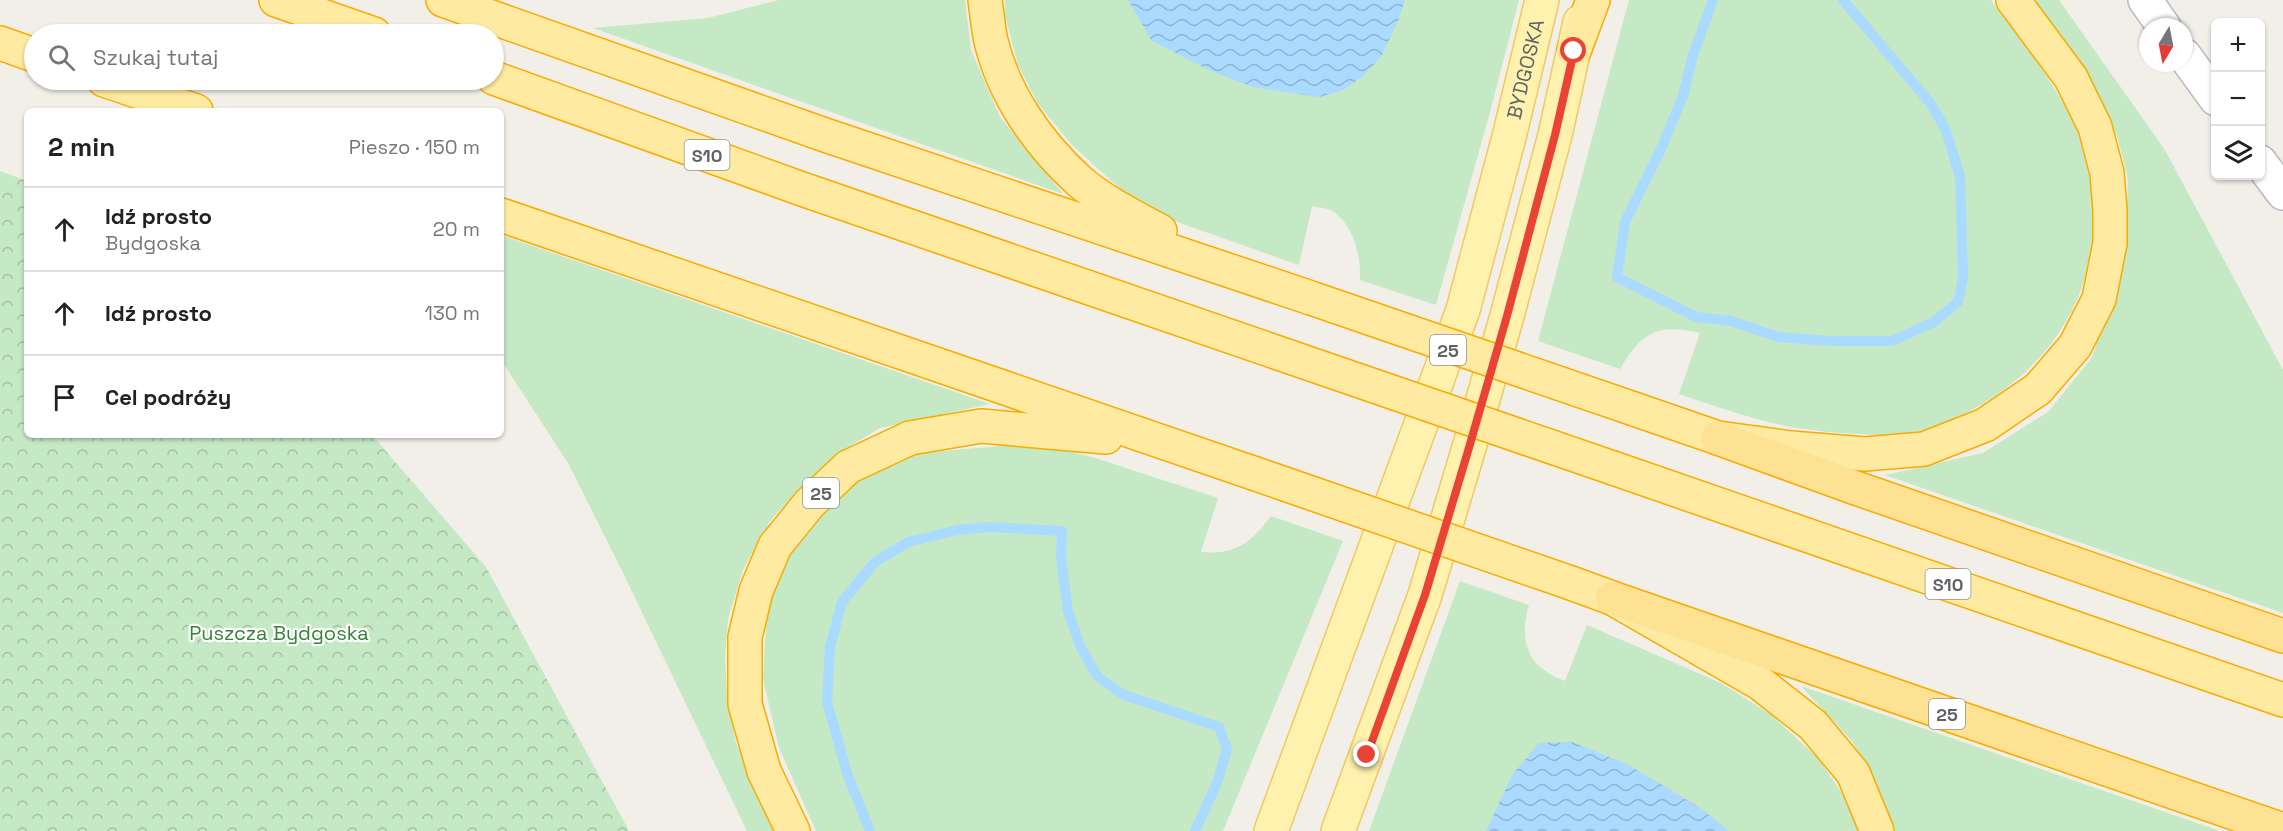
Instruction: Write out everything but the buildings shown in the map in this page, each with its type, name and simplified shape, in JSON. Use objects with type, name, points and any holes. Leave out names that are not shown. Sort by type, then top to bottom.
[{"type":"highway","points":[[276,0],[345,24]]},
{"type":"highway","points":[[442,0],[825,135],[1247,276],[1718,438],[2283,636]]},
{"type":"highway","points":[[985,0],[991,41],[1012,100],[1038,136],[1079,180],[1122,211],[1247,276]]},
{"type":"highway","points":[[1574,51],[1593,0]]},
{"type":"highway","points":[[1718,438],[1791,448],[1865,454],[1924,449],[1985,425],[2038,388],[2075,346],[2099,298],[2110,243],[2107,173],[2095,127],[2071,78],[2013,0]]},
{"type":"highway","points":[[0,43],[24,52]]},
{"type":"highway","name":"S10","points":[[504,82],[812,193],[2283,700]]},
{"type":"highway","points":[[134,90],[187,108]]},
{"type":"highway","points":[[504,216],[1173,446]]},
{"type":"highway","name":"25","points":[[793,831],[764,771],[745,704],[745,637],[756,591],[775,546],[809,504],[848,467],[910,438],[981,426],[1062,432],[1173,446],[2283,830]]},
{"type":"highway","points":[[1612,598],[1761,684],[1813,725],[1853,773],[1877,831]]},
{"type":"main road","name":"BYDGOSKA","points":[[1271,831],[1463,309],[1509,137],[1542,0]]},
{"type":"main road","points":[[1338,831],[1425,595],[1507,316],[1555,135],[1584,0]]},
{"type":"street","points":[[2145,0],[2158,18]]},
{"type":"street","points":[[2193,67],[2211,92]]},
{"type":"street","points":[[2265,169],[2283,193]]},
{"type":"green space","points":[[779,0],[965,0],[971,50],[1000,117],[1063,194],[593,28],[708,18]]},
{"type":"green space","points":[[1005,0],[1519,0],[1436,305],[1360,280],[1359,261],[1351,232],[1339,216],[1331,210],[1312,206],[1299,265],[1166,218],[1127,195],[1073,146],[1038,104],[1018,65],[1005,16]]},
{"type":"green space","points":[[1629,0],[1991,0],[2042,70],[2065,107],[2082,145],[2091,185],[2093,225],[2089,262],[2078,298],[2060,330],[2037,360],[2008,387],[1973,409],[1920,431],[1887,436],[1826,432],[1786,426],[1679,394],[1700,333],[1672,329],[1652,333],[1636,346],[1620,369],[1538,341]]},
{"type":"green space","points":[[2032,0],[2059,0],[2165,150],[2283,370],[2283,613],[1885,475],[1983,453],[2048,412],[2091,359],[2111,303],[2126,231],[2128,179],[2117,136],[2089,77]]},
{"type":"green space","name":"Puszcza Bydgoska","points":[[0,171],[24,180],[24,438],[375,438],[486,567],[629,831],[0,831]]},
{"type":"green space","points":[[504,236],[990,404],[880,428],[845,449],[798,490],[770,521],[743,570],[728,619],[725,657],[727,696],[736,743],[777,831],[747,831],[568,463],[504,365]]},
{"type":"green space","points":[[1001,446],[1058,448],[1218,498],[1201,552],[1223,551],[1241,545],[1249,540],[1271,516],[1343,541],[1223,831],[816,831],[779,748],[763,679],[766,622],[779,571],[801,533],[844,486],[887,460],[930,452]]},
{"type":"green space","points":[[1460,581],[1529,605],[1525,631],[1531,657],[1546,672],[1565,681],[1587,625],[1721,683],[1770,714],[1819,759],[1846,800],[1858,831],[1369,831]]},
{"type":"green space","points":[[1801,686],[2220,831],[1893,831],[1877,783],[1852,741]]},
{"type":"water","points":[[1128,0],[1405,0],[1381,57],[1361,78],[1341,91],[1319,97],[1253,87],[1211,71],[1152,41]]},
{"type":"water","points":[[1572,742],[1627,764],[1702,809],[1729,831],[1486,831],[1512,775],[1539,743]]},
{"type":"waterway","points":[[1713,0],[1693,55],[1683,96],[1661,149],[1625,222],[1617,277],[1696,317],[1731,321],[1778,337],[1830,341],[1892,341],[1934,322],[1958,302],[1963,278],[1960,177],[1946,130],[1931,104],[1843,0]]},
{"type":"waterway","points":[[870,831],[847,773],[827,702],[830,647],[842,602],[875,562],[908,542],[958,530],[989,527],[1062,531],[1061,559],[1068,611],[1081,648],[1098,677],[1124,695],[1219,727],[1227,749],[1217,783],[1195,831]]},
{"type":"route","points":[[1367,755],[1425,595],[1468,451],[1555,135],[1574,51]]}]
